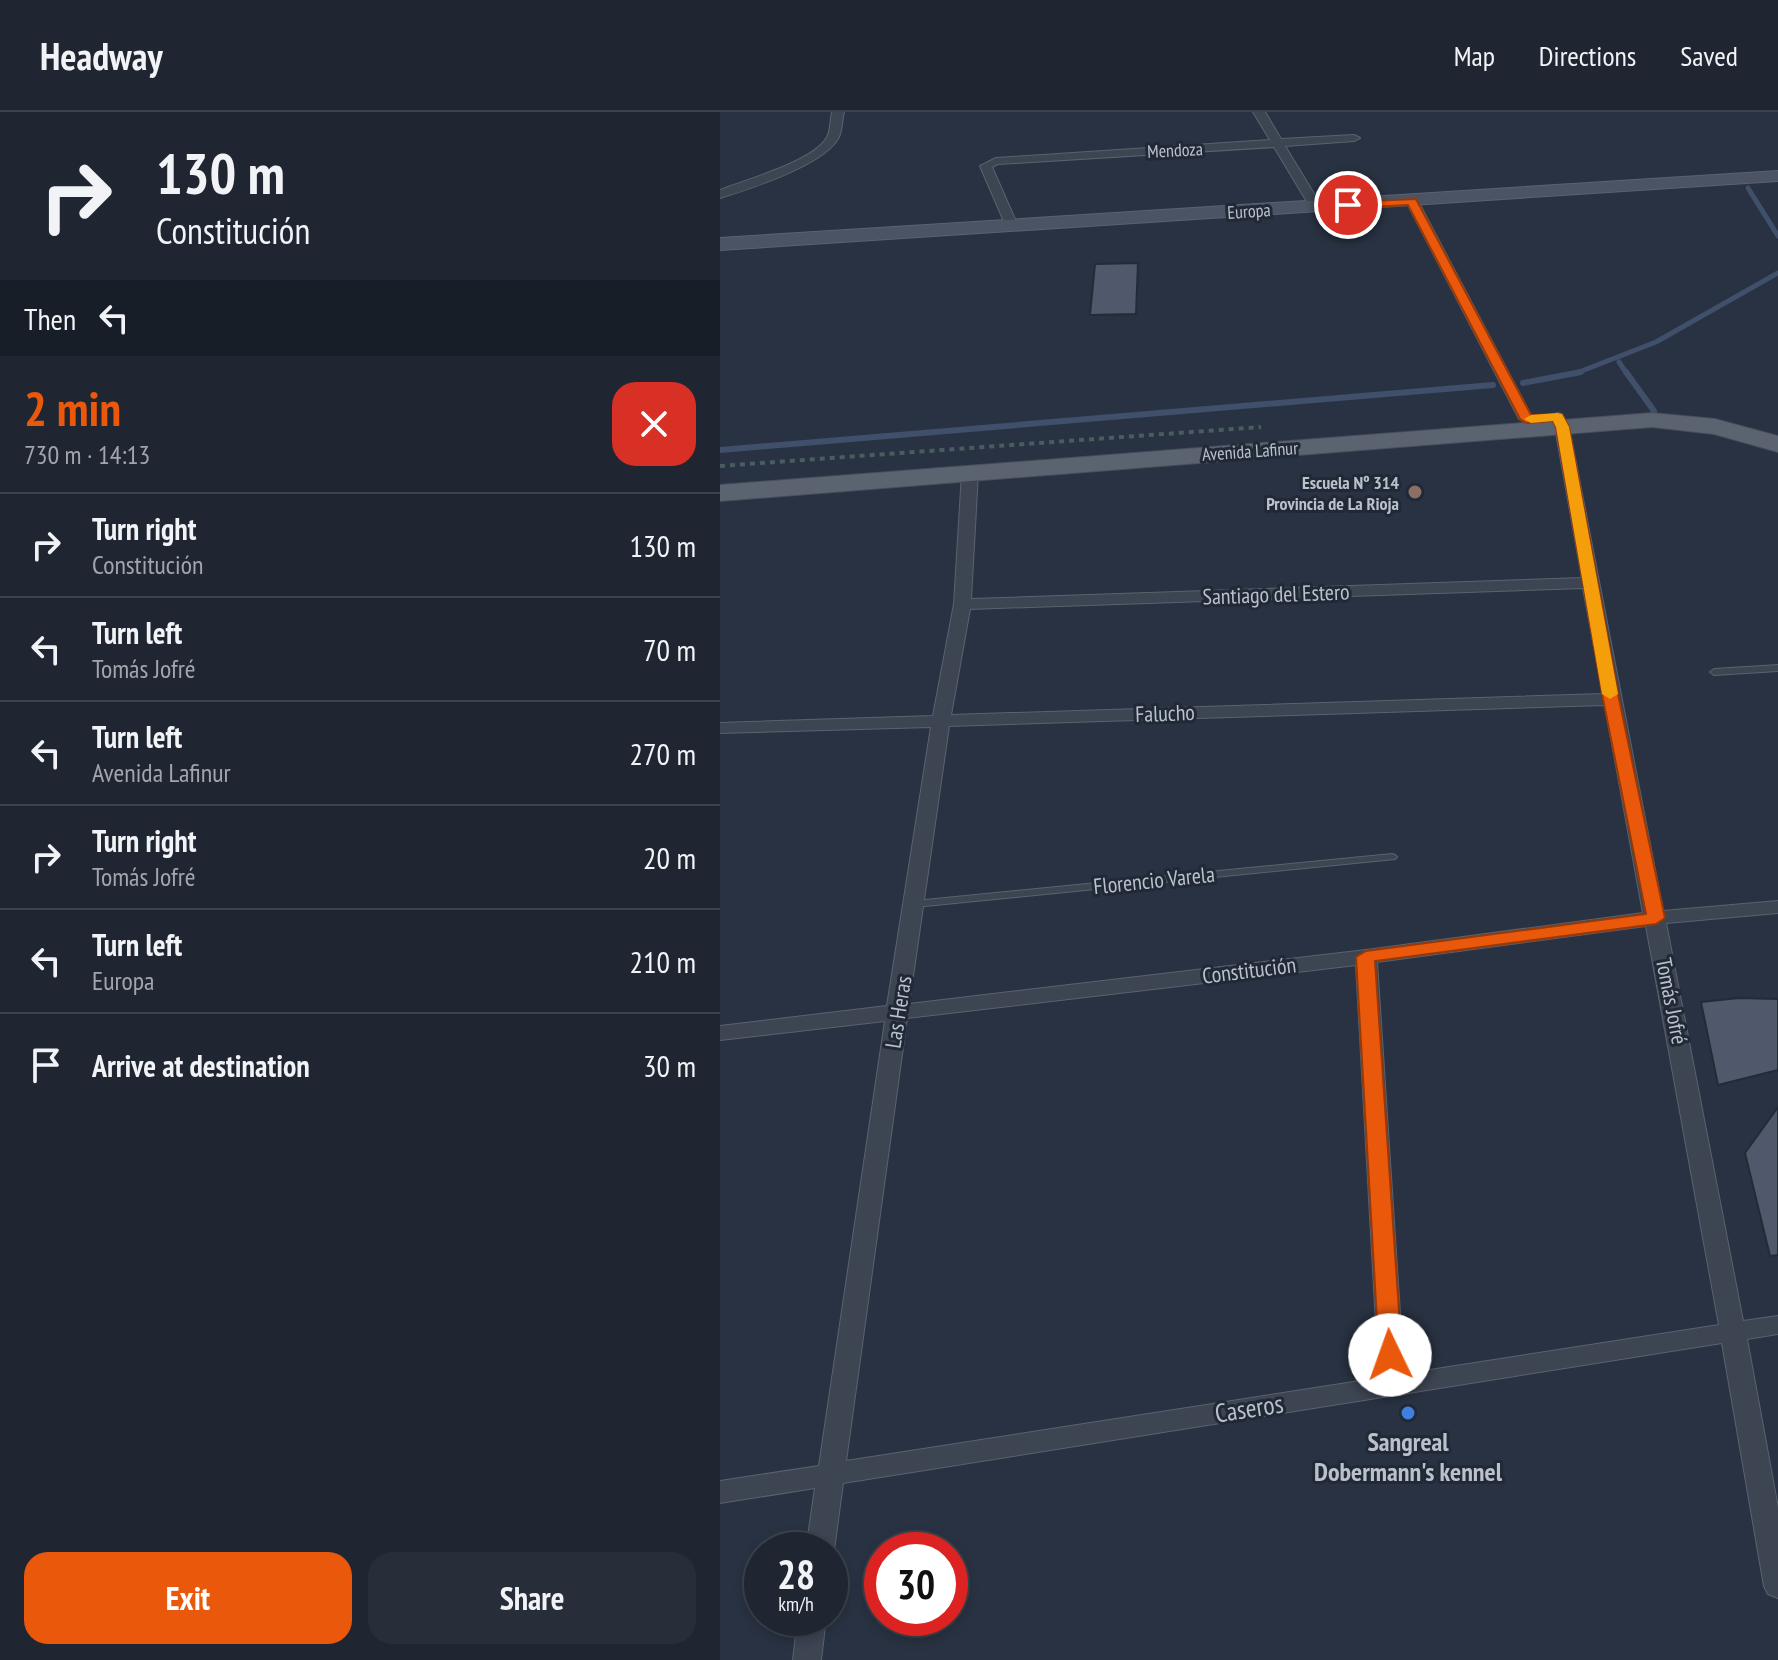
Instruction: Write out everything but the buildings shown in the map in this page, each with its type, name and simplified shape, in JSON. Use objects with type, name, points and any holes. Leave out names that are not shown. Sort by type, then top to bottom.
[{"type":"main road","name":"Europa","points":[[720,244],[1778,176]]},
{"type":"main road","name":"Avenida Lafinur","points":[[720,481],[1526,419],[1560,422],[1630,411],[1673,412],[1723,420],[1778,435]]},
{"type":"main road","name":"Avenida Lafinur","points":[[720,493],[1560,422],[1664,420],[1715,427],[1778,444]]},
{"type":"street","points":[[720,194],[790,165],[827,145],[833,137],[838,112]]},
{"type":"street","points":[[1259,112],[1316,207]]},
{"type":"street","name":"Mendoza","points":[[1012,226],[986,166],[996,161],[1354,138]]},
{"type":"street","points":[[1412,201],[1526,419]]},
{"type":"street","name":"Tomás Jofré","points":[[1560,422],[1735,1331],[1778,1586]]},
{"type":"street","name":"Las Heras","points":[[822,1532],[897,1011],[941,720],[962,604],[970,473]]},
{"type":"street","name":"Santiago del Estero","points":[[962,604],[1590,583]]},
{"type":"street","name":"Falucho","points":[[720,728],[1611,699]]},
{"type":"street","name":"Constitución","points":[[720,1033],[1366,957],[1656,918],[1778,907]]},
{"type":"street","points":[[1366,957],[1392,1386]]},
{"type":"street","name":"Caseros","points":[[720,1492],[1778,1325]]},
{"type":"street","points":[[807,1660],[810,1636]]},
{"type":"lane","points":[[1714,672],[1778,668]]},
{"type":"lane","name":"Florencio Varela","points":[[915,904],[1392,857]]},
{"type":"path","points":[[720,466],[1270,427]]},
{"type":"waterway","points":[[1748,188],[1778,236]]},
{"type":"waterway","points":[[1577,373],[1656,342],[1778,273]]},
{"type":"waterway","points":[[1619,362],[1627,374]]},
{"type":"waterway","points":[[1626,372],[1654,411]]},
{"type":"waterway","points":[[1523,383],[1577,373]]},
{"type":"waterway","points":[[720,450],[1493,385]]},
{"type":"slow traffic","points":[[1531,419],[1557,417],[1562,427],[1610,694]]},
{"type":"place","name":"Escuela Nº 314 Provincia de La Rioja","points":[[1415,492]]},
{"type":"place","name":"Sangreal Dobermann's kennel","points":[[1408,1413]]},
{"type":"route","points":[[1348,205],[1412,201],[1526,419],[1557,417],[1562,427],[1611,699],[1656,918],[1366,957],[1390,1355]]}]
